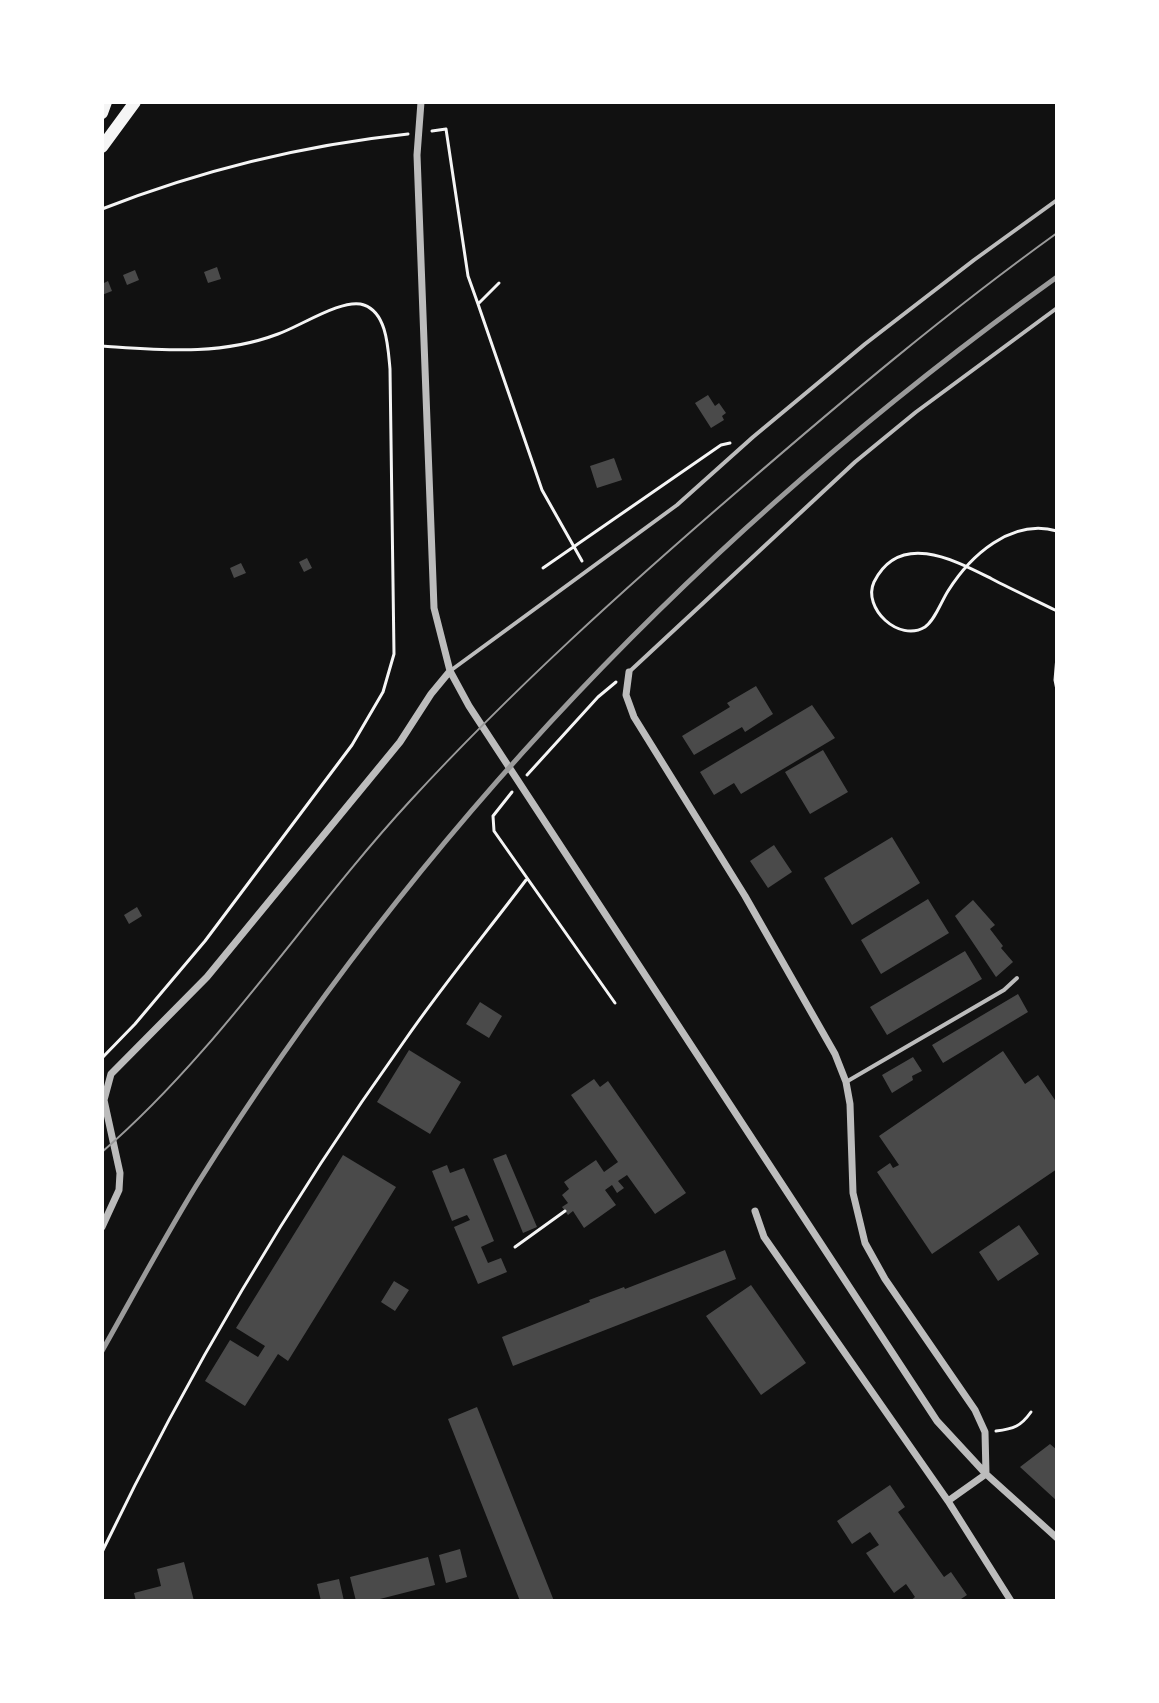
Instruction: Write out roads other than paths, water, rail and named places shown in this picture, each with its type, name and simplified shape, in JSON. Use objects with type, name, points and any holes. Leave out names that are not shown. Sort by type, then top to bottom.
[{"type":"highway","points":[[102,113],[106,102]]},
{"type":"highway","points":[[102,147],[135,102]]},
{"type":"street","points":[[421,102],[418,206],[434,608],[450,671],[469,706],[937,1421],[986,1474],[1057,1538]]},
{"type":"street","points":[[102,1227],[119,1190],[120,1173],[104,1100],[111,1074],[207,977],[400,742],[450,671]]},
{"type":"street","points":[[629,672],[626,695],[634,717],[745,896],[830,1044],[846,1082],[852,1135],[853,1193],[865,1243],[885,1279],[975,1410],[985,1432],[986,1474]]},
{"type":"street","points":[[755,1211],[764,1237],[948,1501],[1011,1601]]},
{"type":"street","points":[[948,1501],[986,1474]]},
{"type":"lane","points":[[450,671],[677,505],[753,437],[930,293],[1057,200]]},
{"type":"lane","points":[[629,672],[855,462],[916,412],[1057,308]]},
{"type":"lane","points":[[846,1082],[1004,990],[1017,978]]},
{"type":"tram line","points":[[102,1152],[185,1070],[371,845],[449,759],[529,679],[654,564],[817,423],[935,326],[1057,233]]},
{"type":"railway","points":[[102,1351],[196,1186],[284,1053],[377,926],[477,805],[582,689],[692,578],[808,473],[930,372],[1057,277]]}]
